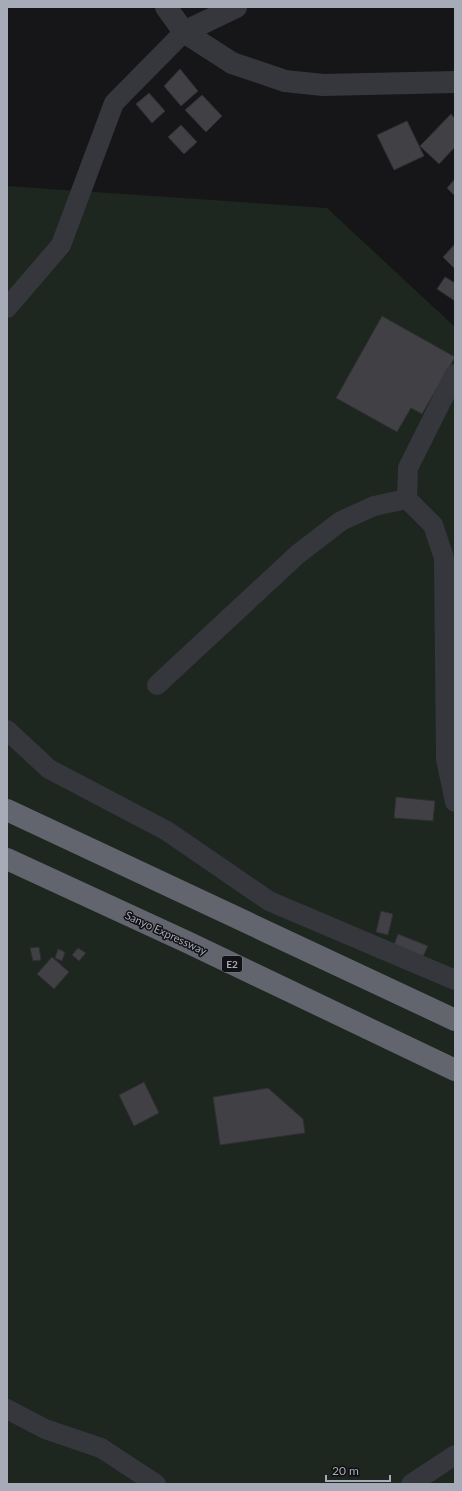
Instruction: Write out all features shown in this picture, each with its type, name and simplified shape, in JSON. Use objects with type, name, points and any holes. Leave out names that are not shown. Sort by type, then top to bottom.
[{"type":"highway","points":[[7,810],[455,1020]]},
{"type":"highway","name":"Sanyo Expressway","points":[[7,859],[180,939],[455,1070]]},
{"type":"street","points":[[166,7],[184,32],[232,63],[285,81],[323,85],[455,82]]},
{"type":"street","points":[[7,308],[61,245],[114,103],[184,32],[236,7]]},
{"type":"street","points":[[455,374],[408,468],[407,499],[433,525],[449,555],[446,759],[455,802]]},
{"type":"street","points":[[157,685],[298,554],[341,521],[374,506],[407,499]]},
{"type":"street","points":[[7,730],[48,770],[167,831],[269,901],[455,980]]},
{"type":"street","points":[[7,1409],[45,1429],[101,1448],[156,1484]]},
{"type":"street","points":[[411,1484],[455,1455]]},
{"type":"shaded area","points":[[7,186],[327,208],[455,327],[455,1484],[7,1484]]},
{"type":"building","points":[[180,69],[198,91],[181,106],[164,86]]},
{"type":"building","points":[[149,93],[165,111],[152,123],[136,104]]},
{"type":"building","points":[[202,95],[222,116],[206,132],[185,110]]},
{"type":"building","points":[[451,114],[455,119],[455,147],[439,164],[420,146]]},
{"type":"building","points":[[407,121],[424,156],[394,170],[377,135]]},
{"type":"building","points":[[181,125],[197,142],[184,154],[168,137]]},
{"type":"building","points":[[455,179],[455,196],[447,188]]},
{"type":"building","points":[[455,244],[455,269],[443,257]]},
{"type":"building","points":[[445,277],[455,283],[455,301],[437,289]]},
{"type":"building","points":[[382,316],[455,357],[422,414],[411,408],[397,432],[336,398]]},
{"type":"building","points":[[396,797],[435,801],[433,821],[394,818]]},
{"type":"building","points":[[381,911],[393,914],[388,935],[376,932]]},
{"type":"building","points":[[398,934],[428,946],[422,959],[393,948]]},
{"type":"building","points":[[39,947],[41,960],[33,961],[30,948]]},
{"type":"building","points":[[78,948],[86,953],[79,961],[72,955]]},
{"type":"building","points":[[58,949],[65,952],[62,961],[55,958]]},
{"type":"building","points":[[52,957],[69,972],[54,989],[37,974]]},
{"type":"building","points":[[144,1082],[159,1113],[134,1126],[119,1095]]},
{"type":"building","points":[[268,1088],[303,1119],[305,1133],[220,1145],[213,1097]]}]
